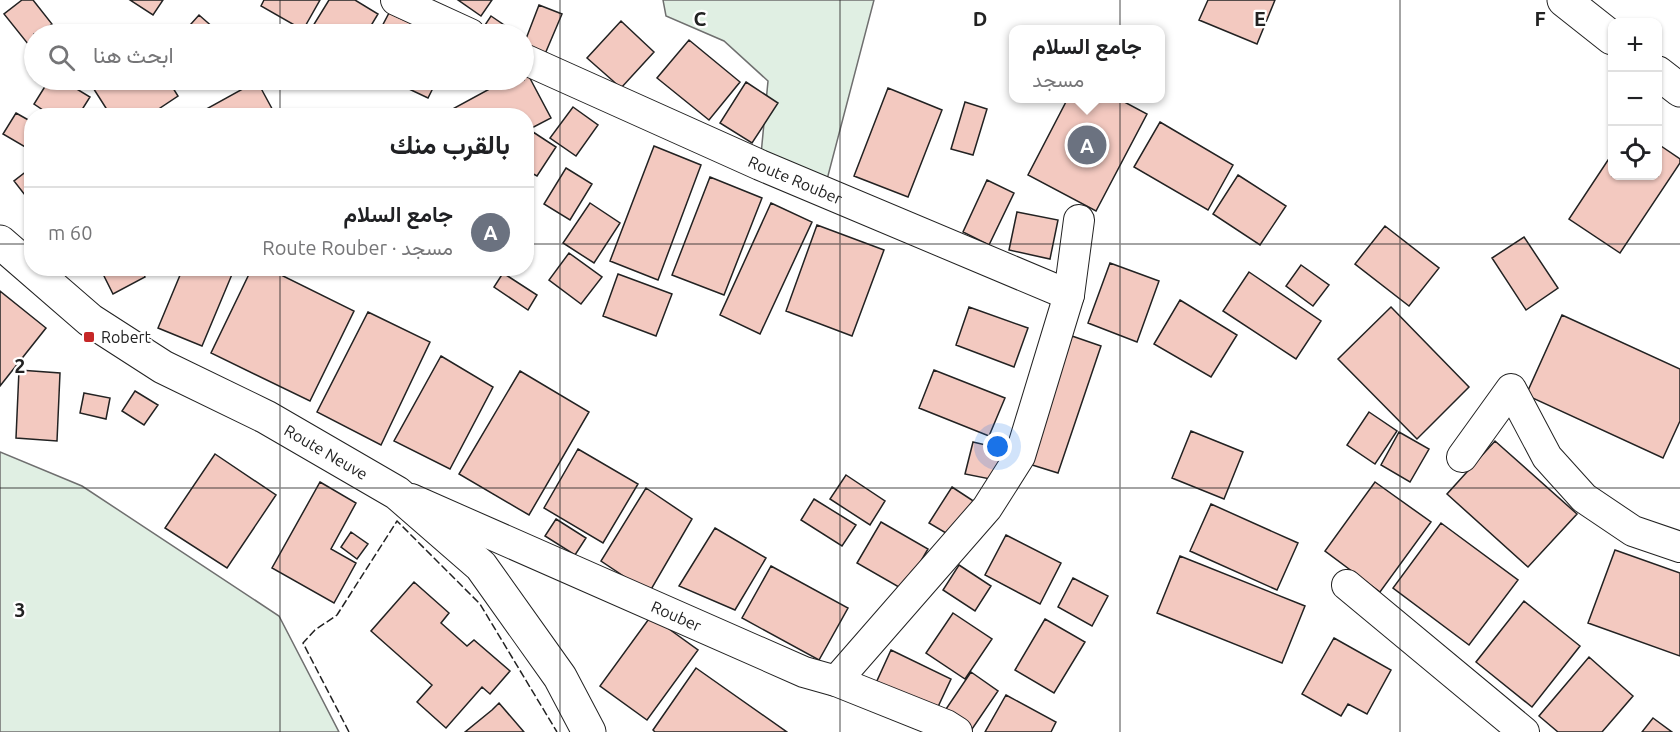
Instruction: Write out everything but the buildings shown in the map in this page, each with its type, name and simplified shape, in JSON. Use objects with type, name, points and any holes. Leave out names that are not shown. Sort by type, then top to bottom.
[{"type":"main road","points":[[1564,0],[1608,35]]},
{"type":"main road","points":[[1662,76],[1680,90]]},
{"type":"main road","name":"Route Neuve","points":[[0,242],[24,262]]},
{"type":"main road","name":"Route Neuve","points":[[40,276],[99,326],[163,367],[266,417],[397,493],[481,566],[560,677],[589,732]]},
{"type":"street","points":[[396,0],[448,24]]},
{"type":"street","name":"Route Rouber","points":[[534,63],[760,165],[1069,295]]},
{"type":"street","points":[[836,681],[987,508],[1020,456],[1069,295],[1079,220]]},
{"type":"street","points":[[1462,457],[1510,389],[1547,457],[1584,498],[1633,531],[1680,547]]},
{"type":"street","name":"Rouber","points":[[397,493],[804,672],[836,681],[948,730]]},
{"type":"street","points":[[1347,585],[1524,732]]},
{"type":"green space","points":[[663,0],[874,0],[824,191],[760,165],[768,81],[724,41],[666,16]]},
{"type":"green space","points":[[0,452],[82,486],[279,616],[339,732],[0,732]]},
{"type":"fence","points":[[349,732],[303,643],[315,630],[337,615],[397,521],[480,604],[557,732]]},
{"type":"place","name":"جامع السلام","points":[[1087,145]]},
{"type":"place","name":"Robert","points":[[89,337]]}]
